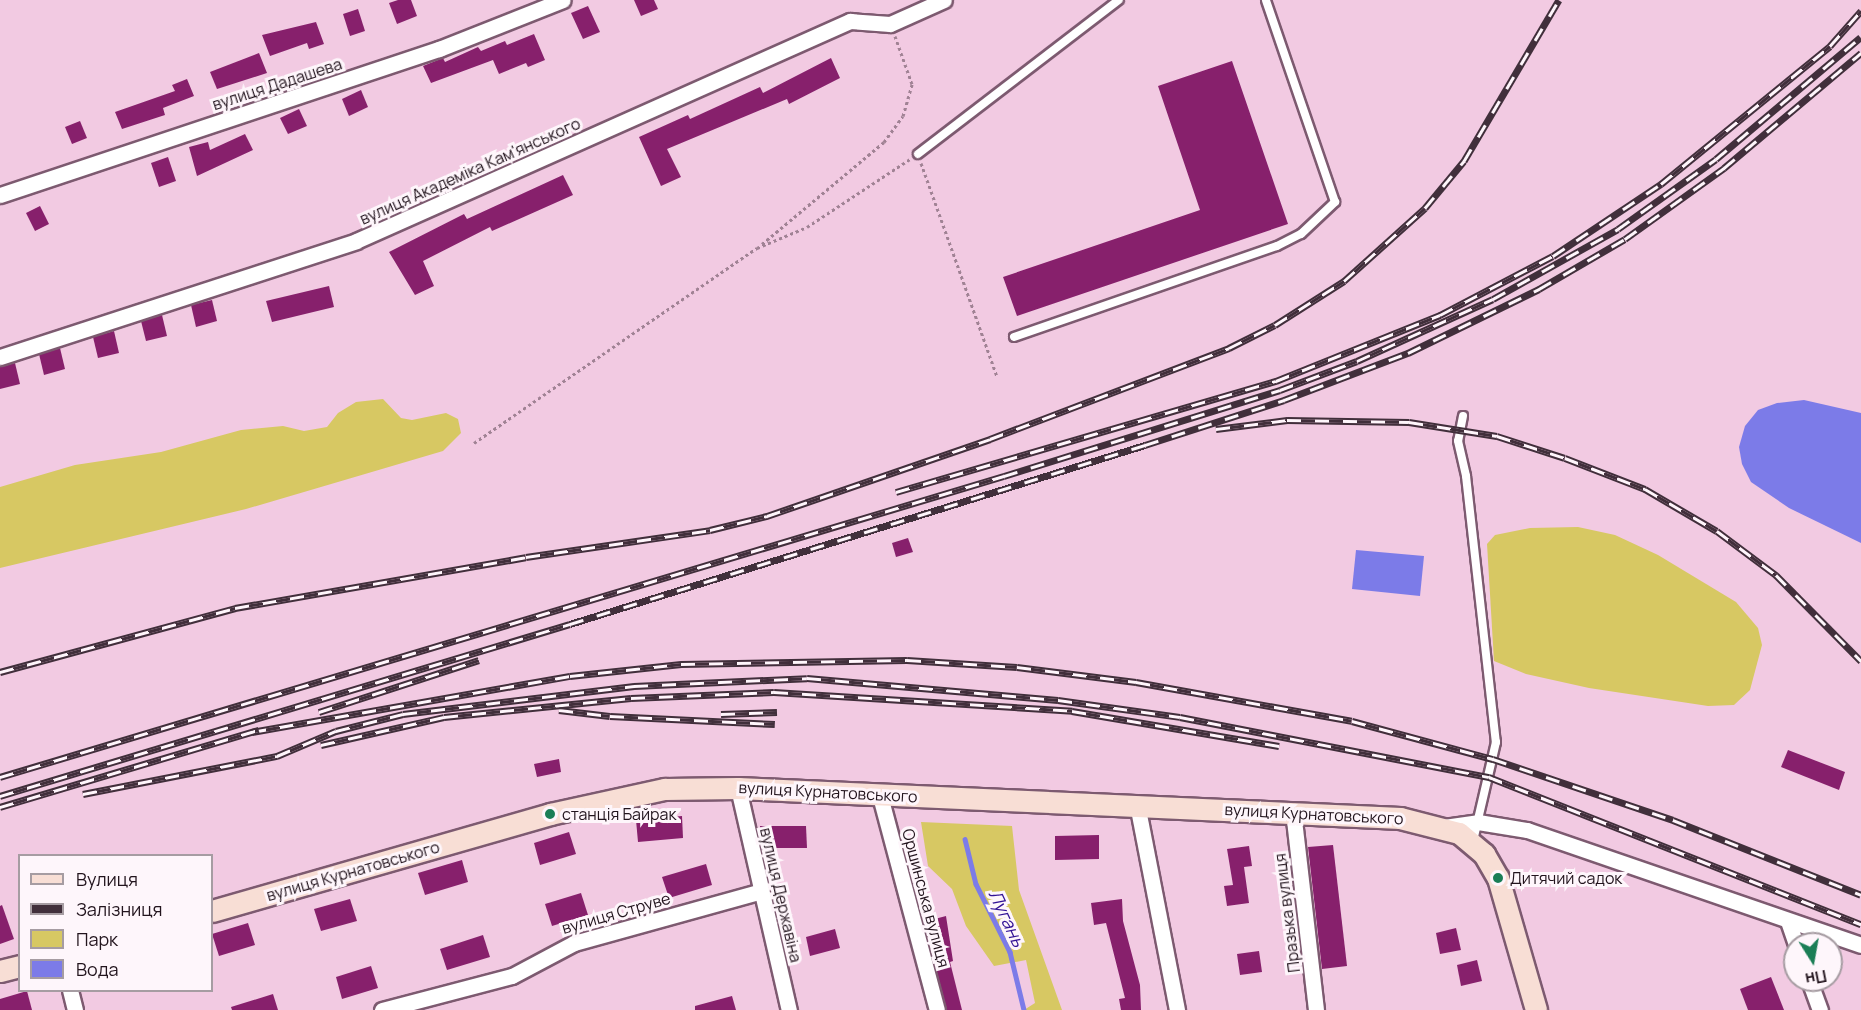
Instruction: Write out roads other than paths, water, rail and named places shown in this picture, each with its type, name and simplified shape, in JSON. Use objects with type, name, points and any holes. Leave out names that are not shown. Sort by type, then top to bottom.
[{"type":"street","name":"вулиця Дадашева","points":[[0,195],[439,49],[563,0]]},
{"type":"street","name":"вулиця Академіка Кам'янського","points":[[0,357],[356,241],[850,21],[891,24],[944,0]]},
{"type":"street","name":"вулиця Курнатовського","points":[[213,911],[604,800],[665,789],[738,788],[880,796],[1293,811],[1401,818],[1463,831]]},
{"type":"street","name":"вулиця Державіна","points":[[738,788],[789,1010]]},
{"type":"street","name":"Оршинська вулиця","points":[[880,796],[938,1010]]},
{"type":"street","points":[[1137,804],[1177,1010]]},
{"type":"street","name":"Празька вулиця","points":[[1293,811],[1316,1010]]},
{"type":"street","points":[[1463,831],[1527,830],[1861,945]]},
{"type":"street","points":[[1463,831],[1498,878],[1536,1010]]},
{"type":"street","name":"вулиця Струве","points":[[382,1010],[512,976],[574,943],[761,891]]},
{"type":"street","points":[[1788,921],[1792,932]]},
{"type":"street","points":[[0,971],[18,966]]},
{"type":"street","points":[[70,992],[75,1010]]},
{"type":"street","points":[[1813,992],[1820,1010]]},
{"type":"lane","points":[[918,154],[1119,0]]},
{"type":"lane","points":[[1014,337],[1276,246],[1301,234],[1335,202],[1266,0]]},
{"type":"lane","points":[[1463,416],[1458,441],[1473,530],[1496,742],[1463,831]]},
{"type":"water","points":[[1804,400],[1861,413],[1861,543],[1789,508],[1751,482],[1742,464],[1739,447],[1745,426],[1758,410],[1777,403]]},
{"type":"water","points":[[1356,550],[1424,556],[1420,596],[1352,589]]},
{"type":"waterway","name":"Лугань","points":[[965,839],[976,884],[1010,952],[1024,1010]]},
{"type":"railway","points":[[0,672],[235,608],[526,557],[710,530],[767,516],[990,439],[1229,348],[1275,325],[1344,281],[1425,208],[1464,161],[1559,0]]},
{"type":"railway","points":[[896,492],[1276,381],[1440,315],[1553,256],[1661,184],[1830,46],[1861,11]]},
{"type":"railway","points":[[0,777],[1004,476],[1280,390],[1357,361],[1493,299],[1618,229],[1716,159],[1861,37]]},
{"type":"railway","points":[[0,796],[570,624],[1145,445],[1284,400],[1408,353],[1539,289],[1625,239],[1724,168],[1861,53]]},
{"type":"railway","points":[[1216,429],[1287,420],[1409,422],[1497,436],[1565,458],[1645,489],[1717,531],[1776,575],[1861,661]]},
{"type":"railway","points":[[319,712],[479,660]]},
{"type":"railway","points":[[252,732],[570,676],[681,664],[907,660],[1017,667],[1136,682],[1352,721],[1493,759],[1673,820],[1861,895]]},
{"type":"railway","points":[[83,794],[277,756],[336,731],[403,714],[634,686],[807,678],[1058,700],[1180,717],[1489,777],[1861,924]]},
{"type":"railway","points":[[321,745],[444,717],[631,698],[774,692],[1072,711],[1279,746]]},
{"type":"railway","points":[[559,710],[610,716],[775,724]]},
{"type":"railway","points":[[721,714],[777,712]]},
{"type":"railway","points":[[0,807],[259,730]]},
{"type":"place","name":"станція Байрак","points":[[550,814]]},
{"type":"place","name":"Дитячий садок","points":[[1498,878]]}]
